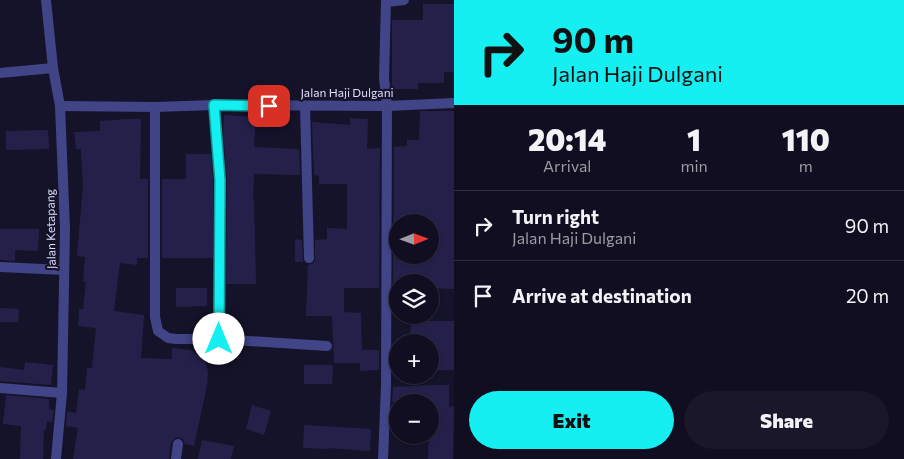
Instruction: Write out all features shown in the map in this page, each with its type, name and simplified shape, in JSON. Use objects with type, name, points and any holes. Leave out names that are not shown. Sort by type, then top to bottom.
[{"type":"street","name":"Jalan Ketapang","points":[[46,0],[53,68],[60,106],[65,229],[62,393],[56,459]]},
{"type":"street","points":[[383,459],[386,376],[387,106],[384,78],[386,2],[404,0]]},
{"type":"street","points":[[0,73],[53,68]]},
{"type":"street","name":"Jalan Haji Dulgani","points":[[60,106],[387,106],[454,103]]},
{"type":"street","points":[[214,105],[220,180],[219,339]]},
{"type":"street","points":[[305,106],[309,258]]},
{"type":"street","points":[[155,107],[156,325],[158,331],[168,338],[219,339],[327,346]]},
{"type":"street","points":[[0,268],[64,270]]},
{"type":"street","points":[[0,388],[62,393]]},
{"type":"street","points":[[176,459],[178,444]]},
{"type":"building","points":[[423,4],[454,4],[454,72],[444,72],[444,83],[418,83],[418,89],[392,89],[392,20],[423,20]]},
{"type":"building","points":[[420,111],[454,111],[454,289],[439,288],[439,274],[393,274],[393,264],[439,264],[439,214],[394,214],[394,147],[407,146],[407,140],[419,140]]},
{"type":"building","points":[[224,115],[256,117],[254,147],[299,149],[300,175],[254,174],[256,284],[226,284],[227,180],[223,132]]},
{"type":"building","points":[[350,118],[368,119],[367,149],[380,148],[379,288],[344,288],[344,312],[361,313],[362,350],[379,350],[379,370],[360,371],[360,363],[334,363],[332,316],[306,316],[308,265],[315,261],[315,240],[327,239],[327,228],[347,229],[347,184],[319,184],[319,176],[314,175],[312,122],[350,125]]},
{"type":"building","points":[[141,119],[140,179],[148,179],[148,258],[137,258],[137,265],[120,263],[114,311],[144,315],[141,358],[172,359],[172,348],[191,350],[205,361],[208,372],[207,386],[194,446],[185,444],[183,439],[179,437],[175,438],[171,443],[169,459],[73,459],[78,428],[66,426],[67,411],[76,413],[79,389],[85,390],[87,368],[92,368],[96,328],[78,326],[79,309],[83,309],[86,282],[83,282],[85,257],[77,256],[83,186],[81,149],[76,149],[74,132],[100,131],[100,121]]},
{"type":"building","points":[[48,130],[49,149],[6,150],[6,131]]},
{"type":"building","points":[[186,154],[211,154],[213,258],[162,258],[162,179],[186,179]]},
{"type":"building","points":[[0,229],[39,229],[38,251],[15,250],[15,261],[0,260]]},
{"type":"building","points":[[295,239],[302,240],[303,262],[295,262]]},
{"type":"building","points":[[176,288],[207,288],[207,306],[176,307]]},
{"type":"building","points":[[0,308],[19,309],[18,322],[0,322]]},
{"type":"building","points":[[439,321],[454,321],[454,370],[439,370],[439,334],[410,334],[411,324],[439,324]]},
{"type":"building","points":[[25,362],[53,365],[51,385],[0,381],[0,367],[24,370]]},
{"type":"building","points":[[304,365],[333,365],[332,384],[304,384]]},
{"type":"building","points":[[449,385],[449,407],[454,406],[453,459],[428,459],[429,444],[439,444],[439,394],[393,394],[393,387]]},
{"type":"building","points":[[6,395],[49,399],[49,409],[54,410],[52,423],[47,421],[46,430],[44,430],[43,459],[20,459],[21,426],[3,424]]},
{"type":"building","points":[[252,405],[271,411],[264,435],[246,429]]},
{"type":"building","points":[[304,425],[371,429],[370,451],[303,448]]},
{"type":"building","points":[[202,440],[234,446],[231,459],[198,459]]},
{"type":"route","points":[[219,339],[220,180],[214,105],[269,106]]}]
